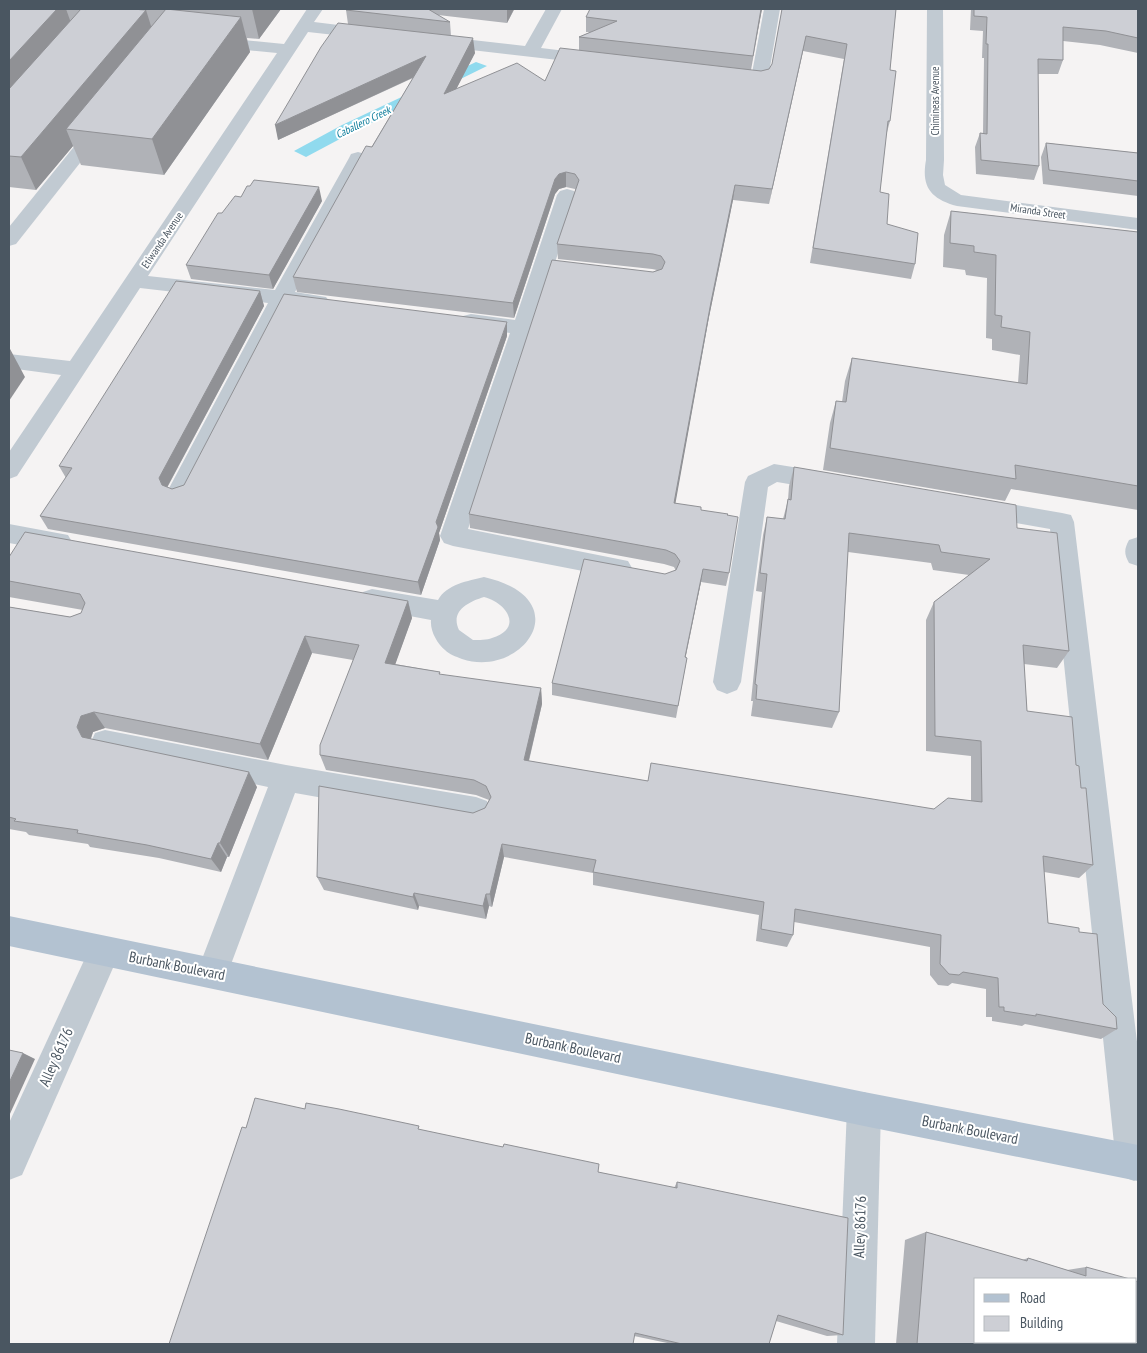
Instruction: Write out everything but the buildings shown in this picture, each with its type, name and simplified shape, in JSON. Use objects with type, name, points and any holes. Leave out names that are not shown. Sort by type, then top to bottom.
[{"type":"main road","name":"Burbank Boulevard","points":[[9,931],[864,1109],[1136,1163]]},
{"type":"street","name":"Etiwanda Avenue","points":[[9,470],[315,9]]},
{"type":"street","points":[[530,52],[554,9]]},
{"type":"street","points":[[710,73],[759,79],[772,9]]},
{"type":"street","name":"Chimineas Avenue","points":[[935,9],[935,160],[932,176],[934,184],[940,190]]},
{"type":"street","points":[[303,26],[385,36]]},
{"type":"street","points":[[201,40],[288,49]]},
{"type":"street","points":[[423,40],[611,62]]},
{"type":"street","points":[[9,240],[112,110]]},
{"type":"street","points":[[179,492],[281,298],[358,158]]},
{"type":"street","name":"Miranda Street","points":[[940,190],[957,200],[1138,224]]},
{"type":"street","points":[[567,195],[554,267],[523,328],[453,536],[645,573]]},
{"type":"street","points":[[134,281],[336,304]]},
{"type":"street","points":[[448,318],[523,328]]},
{"type":"street","points":[[9,361],[76,369]]},
{"type":"street","points":[[727,682],[757,482],[774,473],[851,486]]},
{"type":"street","points":[[956,504],[1062,522],[1136,1163]]},
{"type":"street","points":[[9,533],[86,547]]},
{"type":"street","points":[[1138,547],[1138,556]]},
{"type":"street","points":[[347,595],[444,612]]},
{"type":"street","points":[[105,742],[286,778],[476,811]]},
{"type":"street","points":[[213,972],[286,778]]},
{"type":"street","name":"Alley 86176","points":[[9,1162],[104,952]]},
{"type":"street","name":"Alley 86176","points":[[856,1344],[864,1109]]},
{"type":"water","name":"Caballero Creek","points":[[476,62],[487,66],[306,157],[294,151],[342,125]]}]
